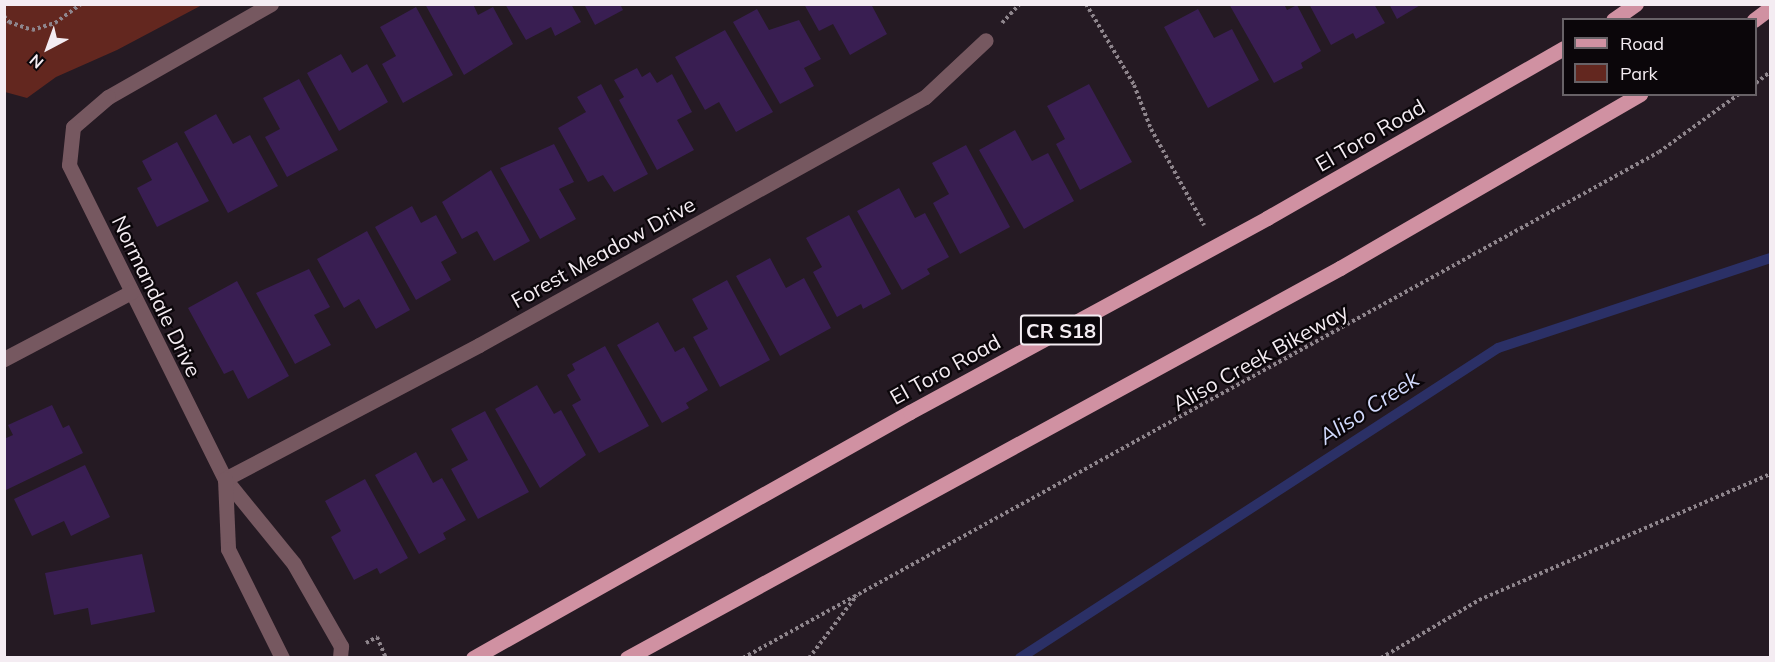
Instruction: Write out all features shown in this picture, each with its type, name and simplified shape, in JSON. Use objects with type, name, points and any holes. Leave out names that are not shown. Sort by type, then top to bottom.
[{"type":"main road","points":[[1616,18],[1636,4]]},
{"type":"main road","points":[[1757,18],[1770,8]]},
{"type":"main road","name":"El Toro Road","points":[[473,657],[910,412],[1216,246],[1562,49]]},
{"type":"main road","points":[[627,657],[1340,268],[1637,96]]},
{"type":"street","name":"Normandale Drive","points":[[271,4],[108,97],[73,127],[69,165],[225,479],[294,564],[340,646],[340,657]]},
{"type":"street","name":"Forest Meadow Drive","points":[[225,479],[479,345],[925,97],[986,40]]},
{"type":"street","points":[[4,359],[131,292]]},
{"type":"street","name":"Normandale Drive","points":[[225,479],[228,549],[282,657]]},
{"type":"path","points":[[4,16],[9,22],[32,30],[55,23],[81,4]]},
{"type":"path","points":[[1086,4],[1134,85],[1151,129],[1216,246]]},
{"type":"path","points":[[1757,82],[1770,72]]},
{"type":"path","name":"Aliso Creek Bikeway","points":[[808,657],[860,592],[1370,315],[1659,152],[1736,96]]},
{"type":"path","points":[[1381,657],[1479,600],[1770,474]]},
{"type":"path","points":[[743,657],[860,592]]},
{"type":"green space","points":[[4,5],[202,5],[117,50],[56,77],[27,98],[5,92]]},
{"type":"building","points":[[425,4],[473,4],[478,15],[493,7],[513,44],[464,75]]},
{"type":"building","points":[[505,4],[571,4],[581,22],[555,36],[551,27],[526,40]]},
{"type":"building","points":[[584,4],[620,4],[623,10],[595,25]]},
{"type":"building","points":[[804,4],[871,4],[887,34],[850,55],[833,24],[819,31]]},
{"type":"building","points":[[1229,4],[1284,4],[1287,10],[1297,5],[1321,51],[1301,63],[1303,68],[1274,83]]},
{"type":"building","points":[[1309,4],[1374,4],[1385,23],[1356,39],[1353,33],[1331,45]]},
{"type":"building","points":[[1389,4],[1422,4],[1397,19]]},
{"type":"building","points":[[416,7],[453,75],[403,103],[382,64],[396,56],[380,27]]},
{"type":"building","points":[[757,9],[769,30],[799,20],[821,59],[804,68],[814,86],[780,104],[733,22]]},
{"type":"building","points":[[1198,9],[1214,38],[1232,29],[1259,80],[1208,108],[1164,27]]},
{"type":"building","points":[[725,30],[773,112],[736,132],[719,102],[705,110],[675,57]]},
{"type":"building","points":[[341,54],[352,73],[367,64],[388,102],[339,131],[307,73]]},
{"type":"building","points":[[637,68],[642,77],[650,72],[657,83],[672,74],[692,112],[677,120],[694,150],[657,170],[619,100],[624,97],[614,80]]},
{"type":"building","points":[[299,79],[338,150],[287,177],[265,137],[280,129],[263,98]]},
{"type":"building","points":[[601,84],[648,174],[614,192],[603,175],[588,182],[558,128],[586,112],[577,97]]},
{"type":"building","points":[[1089,84],[1132,162],[1080,190],[1056,144],[1065,139],[1047,106]]},
{"type":"building","points":[[216,114],[233,144],[250,135],[278,186],[228,213],[184,132]]},
{"type":"building","points":[[1015,130],[1032,161],[1048,153],[1074,201],[1024,229],[979,150]]},
{"type":"building","points":[[177,142],[209,201],[157,227],[137,188],[152,180],[142,161]]},
{"type":"building","points":[[554,144],[574,182],[559,189],[576,219],[540,239],[500,168]]},
{"type":"building","points":[[966,145],[1010,227],[960,254],[933,203],[949,194],[932,163]]},
{"type":"building","points":[[491,170],[530,241],[494,261],[477,231],[462,239],[442,202]]},
{"type":"building","points":[[899,188],[915,218],[925,213],[949,257],[927,269],[930,274],[902,290],[857,211]]},
{"type":"building","points":[[412,206],[421,223],[436,215],[457,253],[441,262],[451,280],[416,300],[375,227]]},
{"type":"building","points":[[849,215],[891,294],[863,309],[861,304],[837,317],[813,272],[822,267],[806,238]]},
{"type":"building","points":[[367,231],[410,310],[376,329],[359,299],[344,308],[317,259]]},
{"type":"building","points":[[770,258],[786,288],[804,278],[831,328],[780,356],[736,276]]},
{"type":"building","points":[[309,269],[330,307],[314,315],[331,345],[295,364],[256,293]]},
{"type":"building","points":[[727,280],[770,360],[720,387],[693,337],[708,329],[692,299]]},
{"type":"building","points":[[237,281],[289,376],[248,399],[233,370],[224,374],[188,308]]},
{"type":"building","points":[[658,322],[675,352],[684,347],[708,390],[686,403],[689,408],[662,423],[617,345]]},
{"type":"building","points":[[605,346],[649,426],[599,453],[572,405],[581,400],[567,375],[575,370],[572,364]]},
{"type":"building","points":[[537,385],[554,414],[561,410],[586,455],[540,488],[495,409]]},
{"type":"building","points":[[52,405],[63,428],[69,425],[83,453],[4,491],[4,439],[13,435],[8,425]]},
{"type":"building","points":[[485,411],[529,492],[478,519],[451,469],[468,460],[451,429]]},
{"type":"building","points":[[416,452],[433,483],[442,478],[466,520],[443,533],[446,539],[419,554],[375,475]]},
{"type":"building","points":[[85,465],[110,517],[71,536],[64,521],[32,536],[14,499]]},
{"type":"building","points":[[365,479],[408,558],[380,574],[377,568],[354,580],[331,537],[341,531],[325,501]]},
{"type":"building","points":[[142,554],[155,612],[91,625],[88,608],[54,615],[45,573]]},
{"type":"waterway","name":"Aliso Creek","points":[[1020,658],[1498,348],[1770,258]]}]
